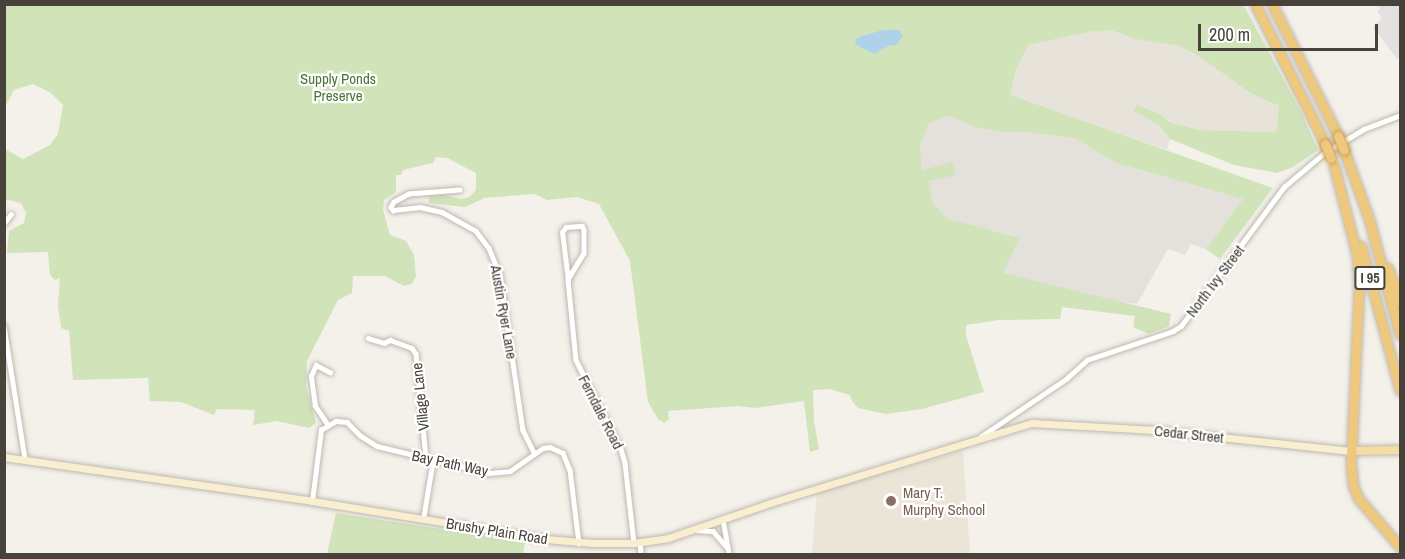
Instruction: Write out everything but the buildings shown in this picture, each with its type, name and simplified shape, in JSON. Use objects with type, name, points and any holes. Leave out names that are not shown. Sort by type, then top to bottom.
[{"type":"highway","name":"I 95","points":[[1255,4],[1332,162],[1353,219],[1401,391]]},
{"type":"highway","name":"I 95","points":[[1272,4],[1344,150],[1369,219],[1401,335]]},
{"type":"highway","points":[[1332,162],[1357,255],[1359,285],[1351,451],[1352,478],[1355,492],[1401,547]]},
{"type":"highway","points":[[1369,219],[1401,302]]},
{"type":"main road","name":"Cedar Street","points":[[978,438],[1032,423],[1155,430],[1351,451],[1401,450]]},
{"type":"main road","name":"Brushy Plain Road","points":[[4,457],[312,501],[579,543],[637,543],[668,538],[723,518],[978,438]]},
{"type":"street","name":"North Ivy Street","points":[[978,438],[1066,379],[1088,360],[1173,331],[1181,326],[1284,187],[1323,154],[1356,134],[1401,116]]},
{"type":"street","name":"Austin Ryer Lane","points":[[460,190],[409,194],[394,202],[391,207],[393,210],[420,207],[442,212],[476,231],[489,248],[500,275],[523,430],[534,453]]},
{"type":"street","points":[[4,223],[11,214]]},
{"type":"street","name":"Ferndale Road","points":[[568,280],[584,253],[582,226],[566,227],[562,232],[576,360],[621,449],[641,555]]},
{"type":"street","points":[[4,326],[25,459]]},
{"type":"street","name":"Village Lane","points":[[368,338],[384,343],[390,340],[412,348],[416,354],[426,457]]},
{"type":"street","points":[[312,501],[318,441],[321,430],[327,424],[315,406],[311,376],[316,365],[330,372]]},
{"type":"street","name":"Bay Path Way","points":[[327,424],[336,421],[347,422],[361,436],[377,446],[500,473],[510,471],[534,453]]},
{"type":"street","points":[[534,453],[550,447],[558,448],[566,459],[573,484],[579,543]]},
{"type":"street","points":[[423,519],[433,460]]},
{"type":"street","points":[[723,518],[729,555]]},
{"type":"street","points":[[693,530],[713,531],[728,548]]},
{"type":"shaded area","points":[[1378,5],[1400,5],[1400,56],[1397,59],[1373,27],[1382,18],[1377,11],[1380,8]]},
{"type":"shaded area","points":[[1111,30],[1135,39],[1179,46],[1197,54],[1252,94],[1279,106],[1276,132],[1200,130],[1171,123],[1160,114],[1135,111],[1159,125],[1170,139],[1167,150],[1009,95],[1016,69],[1029,45],[1088,32]]},
{"type":"shaded area","points":[[949,116],[975,127],[1000,132],[1028,132],[1076,139],[1116,163],[1243,199],[1206,249],[1191,244],[1185,255],[1168,249],[1137,304],[1109,300],[1029,281],[1003,273],[977,228],[948,219],[933,203],[929,181],[952,163],[922,170],[920,147],[929,123]]},
{"type":"shaded area","name":"Mary T. Murphy School","points":[[963,451],[970,554],[812,554],[817,492]]},
{"type":"green space","name":"Supply Ponds Preserve","points":[[1243,4],[1301,112],[1318,150],[1293,167],[1277,173],[1234,165],[1170,139],[1159,125],[1134,111],[1137,105],[1160,114],[1171,123],[1200,130],[1276,132],[1279,106],[1252,94],[1197,55],[1179,46],[1135,39],[1111,30],[1088,32],[1029,45],[1016,69],[1010,95],[1273,188],[1220,259],[1206,249],[1243,199],[1116,163],[1076,139],[1028,132],[1000,132],[975,127],[949,116],[929,123],[920,147],[922,170],[952,162],[956,175],[929,181],[933,203],[948,219],[1019,238],[1003,273],[1171,314],[1169,326],[1149,334],[1133,327],[1135,316],[1062,307],[1060,319],[999,320],[966,325],[966,336],[984,392],[922,409],[886,414],[858,408],[850,395],[829,389],[813,390],[814,421],[819,449],[810,452],[804,401],[755,408],[738,406],[668,411],[669,419],[664,423],[658,419],[648,402],[630,261],[599,204],[577,197],[547,200],[535,194],[484,198],[465,207],[429,203],[429,196],[444,195],[461,199],[469,197],[476,190],[476,173],[447,158],[436,157],[433,163],[403,170],[401,175],[396,175],[396,192],[384,200],[383,210],[390,235],[406,241],[414,255],[416,276],[412,284],[404,286],[385,276],[353,276],[352,293],[338,300],[307,361],[306,387],[316,423],[309,428],[277,421],[253,425],[255,410],[217,409],[214,415],[181,402],[150,401],[148,378],[73,380],[69,331],[61,328],[58,306],[60,278],[55,280],[50,275],[48,252],[7,253],[9,231],[24,223],[26,213],[21,203],[8,200],[4,202],[5,149],[23,159],[50,145],[58,134],[63,105],[51,93],[33,84],[14,90],[5,107],[5,5]]},
{"type":"green space","points":[[336,513],[525,542],[523,554],[327,554]]},
{"type":"water","points":[[883,30],[899,30],[903,36],[896,45],[890,45],[874,54],[855,44],[856,39],[862,36]]},
{"type":"place","name":"Mary T. Murphy School","points":[[891,501]]}]
